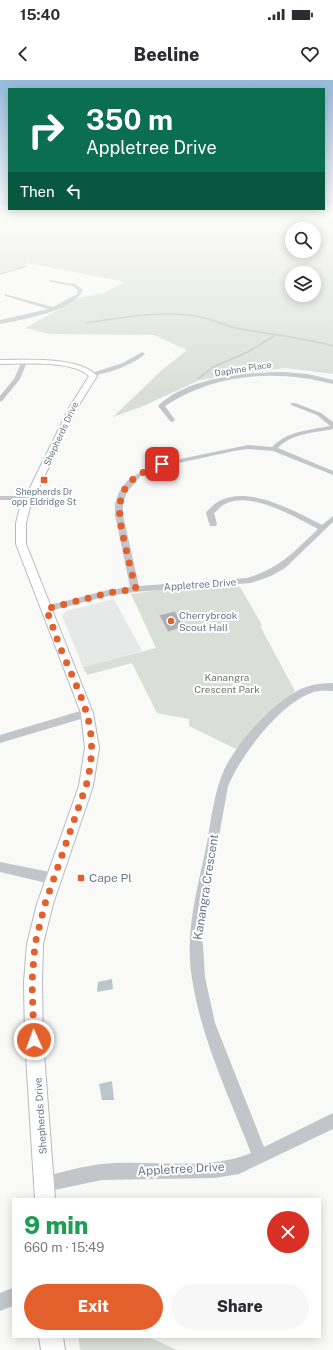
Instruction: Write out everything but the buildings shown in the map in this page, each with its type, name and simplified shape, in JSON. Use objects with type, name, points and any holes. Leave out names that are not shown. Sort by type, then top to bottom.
[{"type":"main road","points":[[0,362],[69,365],[85,369],[92,374]]},
{"type":"main road","name":"Shepherds Drive","points":[[45,1192],[34,1040],[33,962],[35,944],[40,923],[90,772],[92,748],[87,713],[21,544],[21,523],[27,499],[44,472],[61,430],[81,393],[92,381],[92,374]]},
{"type":"main road","points":[[51,1338],[53,1350]]},
{"type":"street","points":[[0,322],[53,309],[76,297],[81,290],[73,285],[52,281]]},
{"type":"street","points":[[7,295],[53,309]]},
{"type":"street","points":[[92,374],[118,368],[142,354]]},
{"type":"street","points":[[1,398],[17,379],[24,362]]},
{"type":"street","name":"Daphne Place","points":[[172,420],[161,406],[190,389],[214,382],[253,374],[279,372],[308,375],[333,382]]},
{"type":"street","points":[[293,404],[320,414],[333,426]]},
{"type":"street","points":[[274,449],[279,442],[287,437],[333,426]]},
{"type":"street","points":[[136,589],[119,515],[119,504],[123,492],[139,475],[162,464],[234,449],[248,448],[274,449],[333,473]]},
{"type":"street","points":[[0,498],[27,499]]},
{"type":"street","points":[[212,524],[210,513],[216,505],[227,500],[240,498],[266,502],[322,528]]},
{"type":"street","name":"Appletree Drive","points":[[46,609],[108,593],[136,589],[248,581],[262,577],[275,571],[285,563],[333,518]]},
{"type":"street","name":"Kanangra Crescent","points":[[260,1157],[208,1023],[198,977],[196,931],[223,786],[232,764],[246,745],[293,698],[306,691],[322,687],[333,687]]},
{"type":"street","points":[[0,739],[87,713]]},
{"type":"street","points":[[0,867],[55,880]]},
{"type":"street","name":"Appletree Drive","points":[[45,1192],[102,1172],[215,1170],[239,1166],[333,1121]]},
{"type":"street","points":[[0,1302],[12,1297]]},
{"type":"shaded area","points":[[114,599],[142,651],[83,667],[62,616],[66,611]]},
{"type":"shaded area","points":[[112,979],[113,989],[97,992],[98,982]]},
{"type":"shaded area","points":[[112,1081],[114,1100],[102,1100],[99,1084]]},
{"type":"green space","points":[[96,276],[285,276],[285,302],[321,302],[321,276],[333,276],[333,374],[285,368],[200,380],[141,407],[113,417],[162,370],[187,350],[154,335],[49,334],[25,328],[79,298],[104,293],[125,282]]},
{"type":"green space","name":"Kanangra Crescent Park","points":[[240,587],[262,625],[260,626],[295,691],[261,722],[236,749],[189,726],[189,719],[157,713],[132,663],[87,675],[83,667],[156,648],[131,594],[165,589]]},
{"type":"green space","points":[[78,1338],[150,1338],[177,1350],[83,1350],[80,1349]]},
{"type":"waterway","points":[[86,323],[141,315],[182,314],[202,317],[240,329],[276,335]]},
{"type":"waterway","points":[[198,379],[213,367],[248,352],[276,335]]},
{"type":"waterway","points":[[276,335],[333,346]]},
{"type":"place","name":"Shepherds Dr opp Eldridge St","points":[[44,480]]},
{"type":"place","name":"Cherrybrook Scout Hall","points":[[171,621]]},
{"type":"place","name":"Cape Pl","points":[[81,878]]},
{"type":"route","points":[[34,1040],[32,982],[35,944],[45,904],[55,880],[80,806],[90,772],[92,759],[92,738],[87,713],[46,609],[108,593],[136,589],[121,527],[119,504],[123,492],[130,483],[139,475],[162,464]]}]
